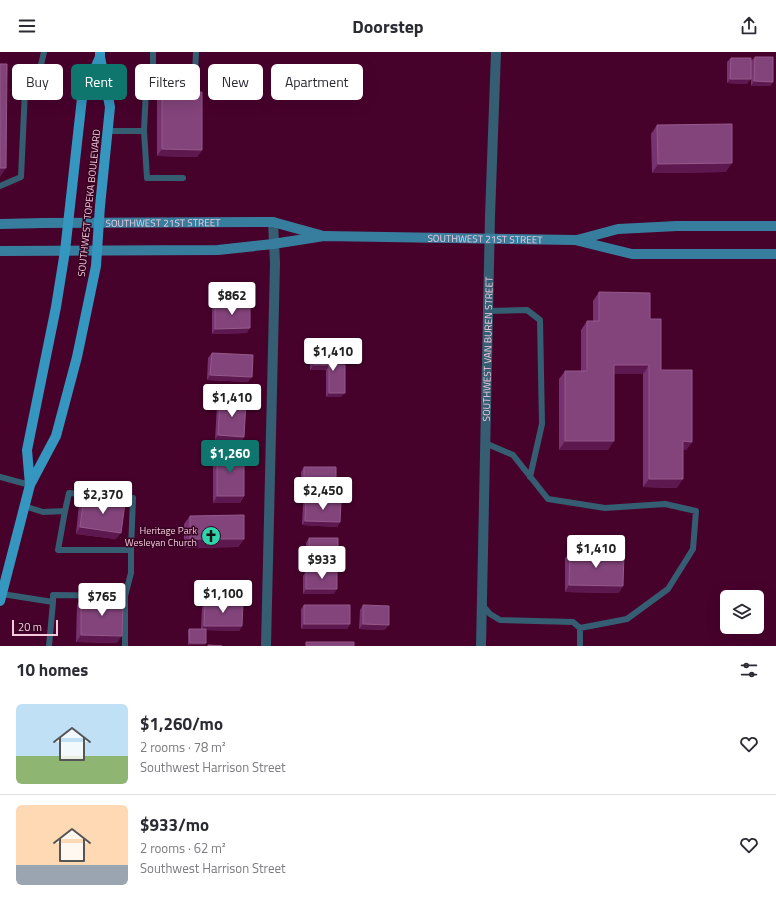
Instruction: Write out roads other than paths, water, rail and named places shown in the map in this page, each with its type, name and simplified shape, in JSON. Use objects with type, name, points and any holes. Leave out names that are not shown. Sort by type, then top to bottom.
[{"type":"main road","name":"SOUTHWEST TOPEKA BOULEVARD","points":[[1,597],[30,485],[56,436],[77,357],[96,266],[110,107],[100,55]]},
{"type":"main road","name":"SOUTHWEST TOPEKA BOULEVARD","points":[[30,485],[27,450],[56,307],[65,251],[82,98],[100,55]]},
{"type":"main road","name":"SOUTHWEST 21ST STREET","points":[[0,224],[99,222],[273,222],[324,236]]},
{"type":"main road","name":"SOUTHWEST 21ST STREET","points":[[575,240],[618,229],[677,226],[776,226]]},
{"type":"main road","name":"SOUTHWEST 21ST STREET","points":[[0,251],[218,250],[273,244],[324,236],[575,240],[632,254],[776,254]]},
{"type":"street","name":"SOUTHWEST VAN BUREN STREET","points":[[481,646],[489,239],[496,52]]},
{"type":"street","points":[[266,646],[274,263],[273,222]]},
{"type":"lane","points":[[0,186],[21,177],[25,90],[40,69],[44,52]]},
{"type":"lane","points":[[153,64],[154,52]]},
{"type":"lane","points":[[195,64],[196,52]]},
{"type":"lane","points":[[145,100],[144,131],[147,178],[183,178]]},
{"type":"lane","points":[[108,131],[144,131]]},
{"type":"lane","points":[[488,312],[527,310],[540,320],[542,424],[530,477]]},
{"type":"lane","points":[[485,443],[513,456],[548,499],[605,508],[665,504],[696,511],[692,549],[668,589],[626,619],[580,628]]},
{"type":"lane","points":[[0,478],[30,485]]},
{"type":"lane","points":[[125,646],[125,596],[131,573],[133,498],[69,493],[58,550],[131,550]]},
{"type":"lane","points":[[24,506],[43,512],[65,511]]},
{"type":"lane","points":[[49,646],[53,595],[125,596]]},
{"type":"lane","points":[[1,597],[53,602]]},
{"type":"lane","points":[[482,604],[490,614],[500,620],[573,622],[580,628],[580,646]]},
{"type":"place","name":"Heritage Park Wesleyan Church","points":[[211,536]]}]
